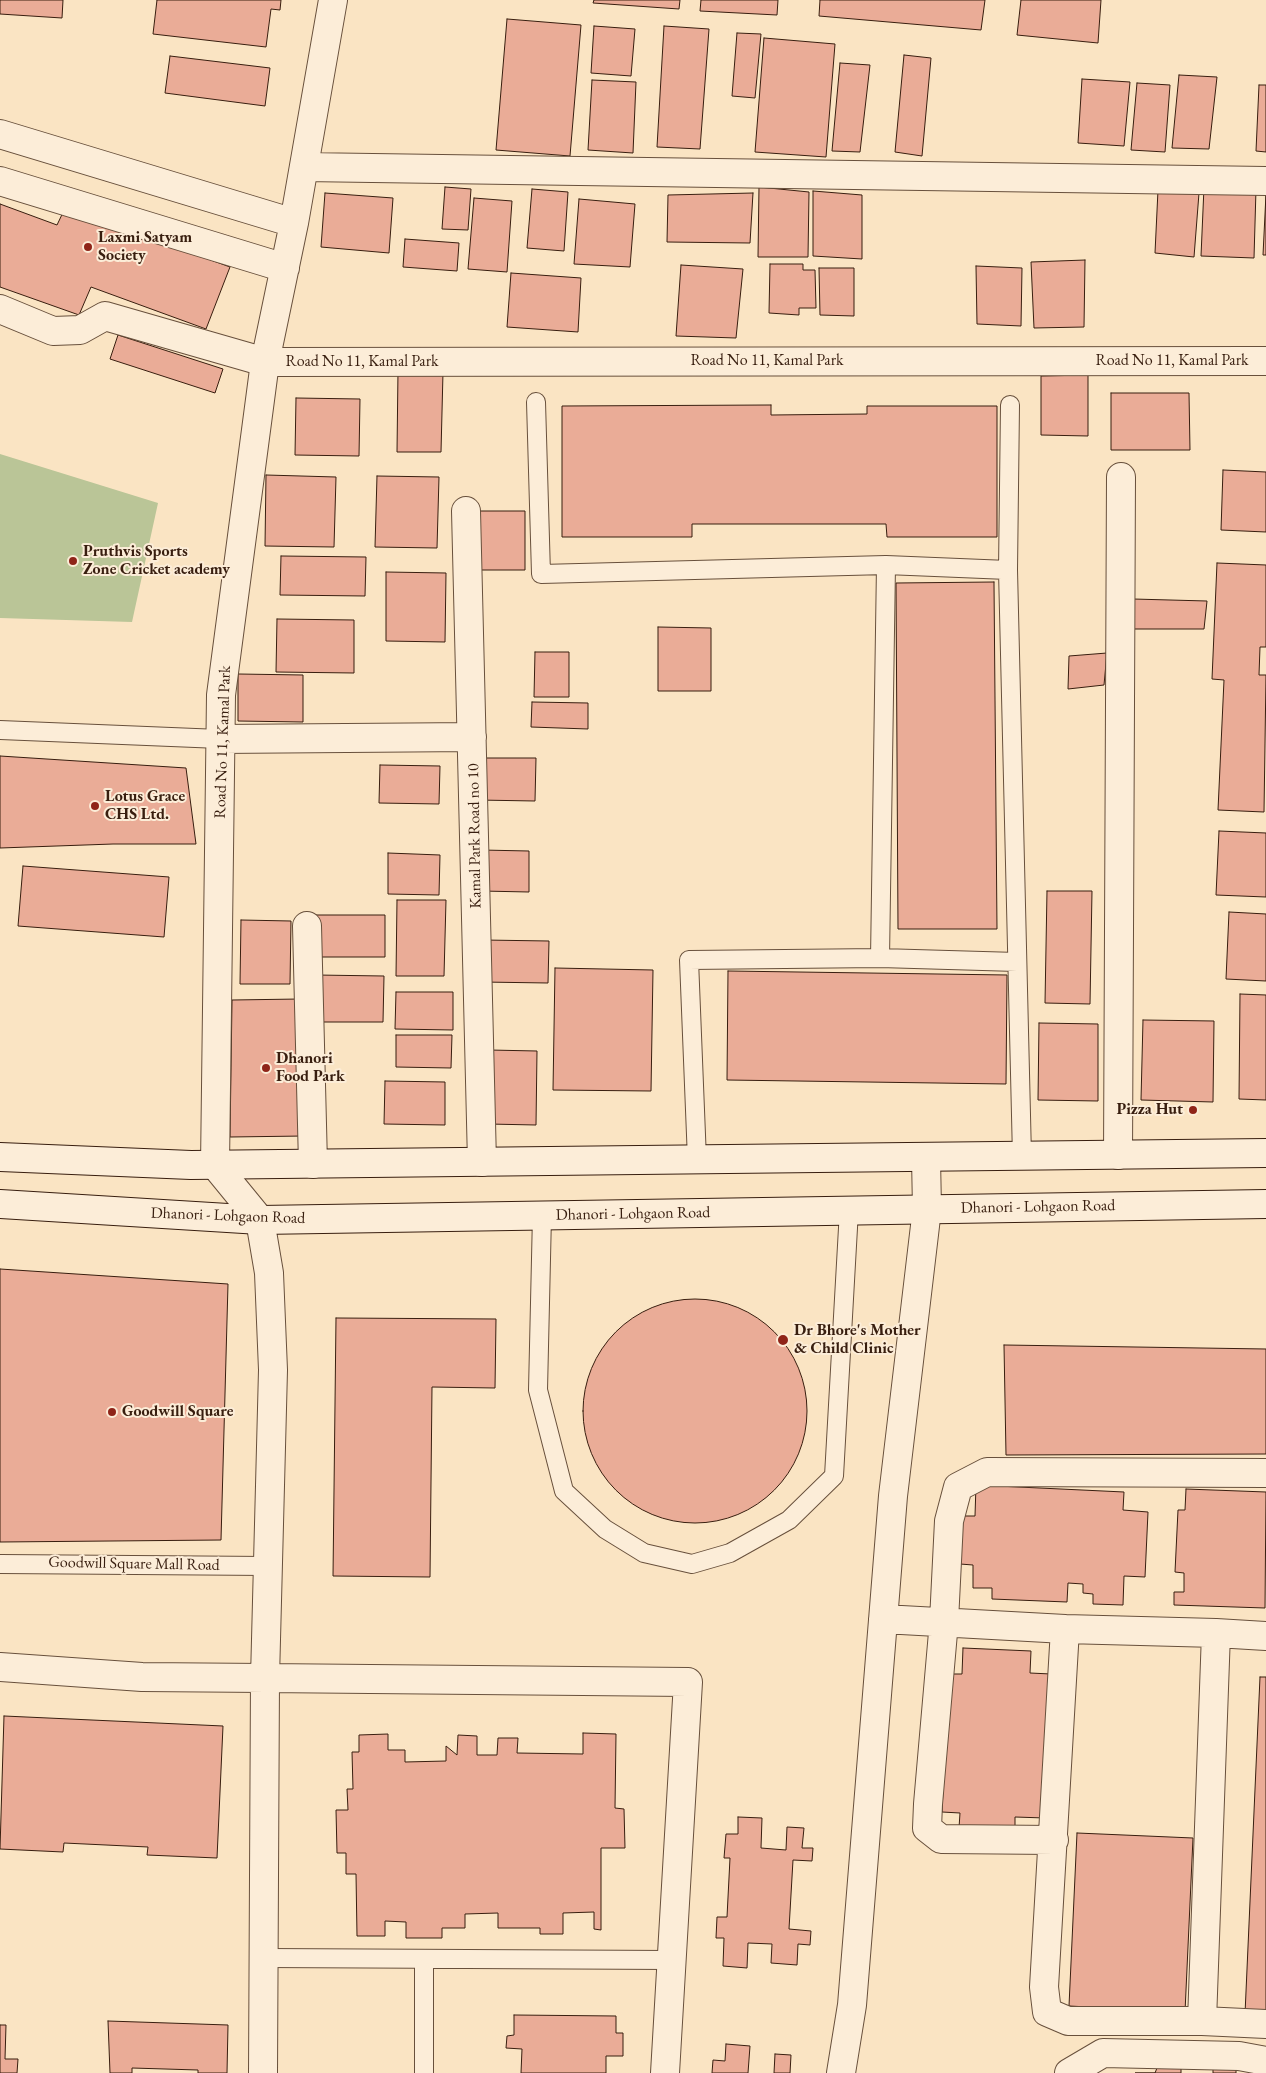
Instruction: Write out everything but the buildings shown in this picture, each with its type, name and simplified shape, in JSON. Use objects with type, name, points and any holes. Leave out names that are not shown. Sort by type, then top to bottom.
[{"type":"street","points":[[0,309],[53,331],[80,330],[105,316],[265,362],[294,223],[333,0]]},
{"type":"street","points":[[0,134],[294,223]]},
{"type":"street","points":[[304,167],[1266,181]]},
{"type":"street","points":[[0,181],[285,268]]},
{"type":"street","name":"Road No 11, Kamal Park","points":[[216,1165],[221,695],[265,362],[1266,361]]},
{"type":"street","points":[[1118,1155],[1121,477]]},
{"type":"street","name":"Kamal Park Road no 10","points":[[466,511],[482,1162]]},
{"type":"street","points":[[220,739],[472,737]]},
{"type":"street","points":[[307,926],[313,1164]]},
{"type":"street","points":[[0,1156],[216,1165],[1266,1153]]},
{"type":"street","points":[[842,2073],[852,2005],[898,1443],[927,1209],[926,1158]]},
{"type":"street","points":[[216,1165],[260,1220],[269,1273],[273,1370],[265,1678],[263,2073]]},
{"type":"street","name":"Dhanori - Lohgaon Road","points":[[0,1204],[260,1220],[1266,1204]]},
{"type":"street","points":[[1054,1840],[941,1839],[928,1828],[928,1804],[944,1621],[949,1521],[958,1487],[987,1472],[1266,1473]]},
{"type":"street","points":[[883,1619],[1066,1629],[1266,1636]]},
{"type":"street","points":[[1066,1629],[1044,1987],[1047,2012],[1068,2021],[1202,2021],[1266,2024]]},
{"type":"street","points":[[1202,2021],[1216,1634]]},
{"type":"street","points":[[0,1667],[142,1677],[688,1682],[665,2073]]},
{"type":"street","points":[[1069,2073],[1103,2053],[1239,2056],[1266,2061]]},
{"type":"lane","points":[[536,402],[541,574],[886,566],[1008,570]]},
{"type":"lane","points":[[1010,405],[1008,570],[1022,1157]]},
{"type":"lane","points":[[880,958],[886,566]]},
{"type":"lane","points":[[0,730],[220,739]]},
{"type":"lane","points":[[697,1160],[689,960],[880,958],[1017,962]]},
{"type":"lane","points":[[542,1215],[538,1390],[564,1491],[605,1529],[644,1552],[692,1564],[730,1553],[789,1520],[834,1476],[850,1210]]},
{"type":"lane","name":"Goodwill Square Mall Road","points":[[0,1564],[268,1566]]},
{"type":"lane","points":[[265,1958],[672,1960]]},
{"type":"lane","points":[[424,1960],[424,2073]]},
{"type":"green space","name":"Pruthvis Sports Zone Cricket academy","points":[[0,454],[158,503],[132,622],[0,618]]},
{"type":"place","name":"Laxmi Satyam Society","points":[[88,247]]},
{"type":"place","name":"Pruthvis Sports Zone Cricket academy","points":[[73,561]]},
{"type":"place","name":"Lotus Grace CHS Ltd.","points":[[95,806]]},
{"type":"place","name":"Dhanori Food Park","points":[[266,1068]]},
{"type":"place","name":"Pizza Hut","points":[[1193,1110]]},
{"type":"place","name":"Dr Bhore's Mother & Child Clinic","points":[[783,1340]]},
{"type":"place","name":"Goodwill Square","points":[[112,1412]]}]
